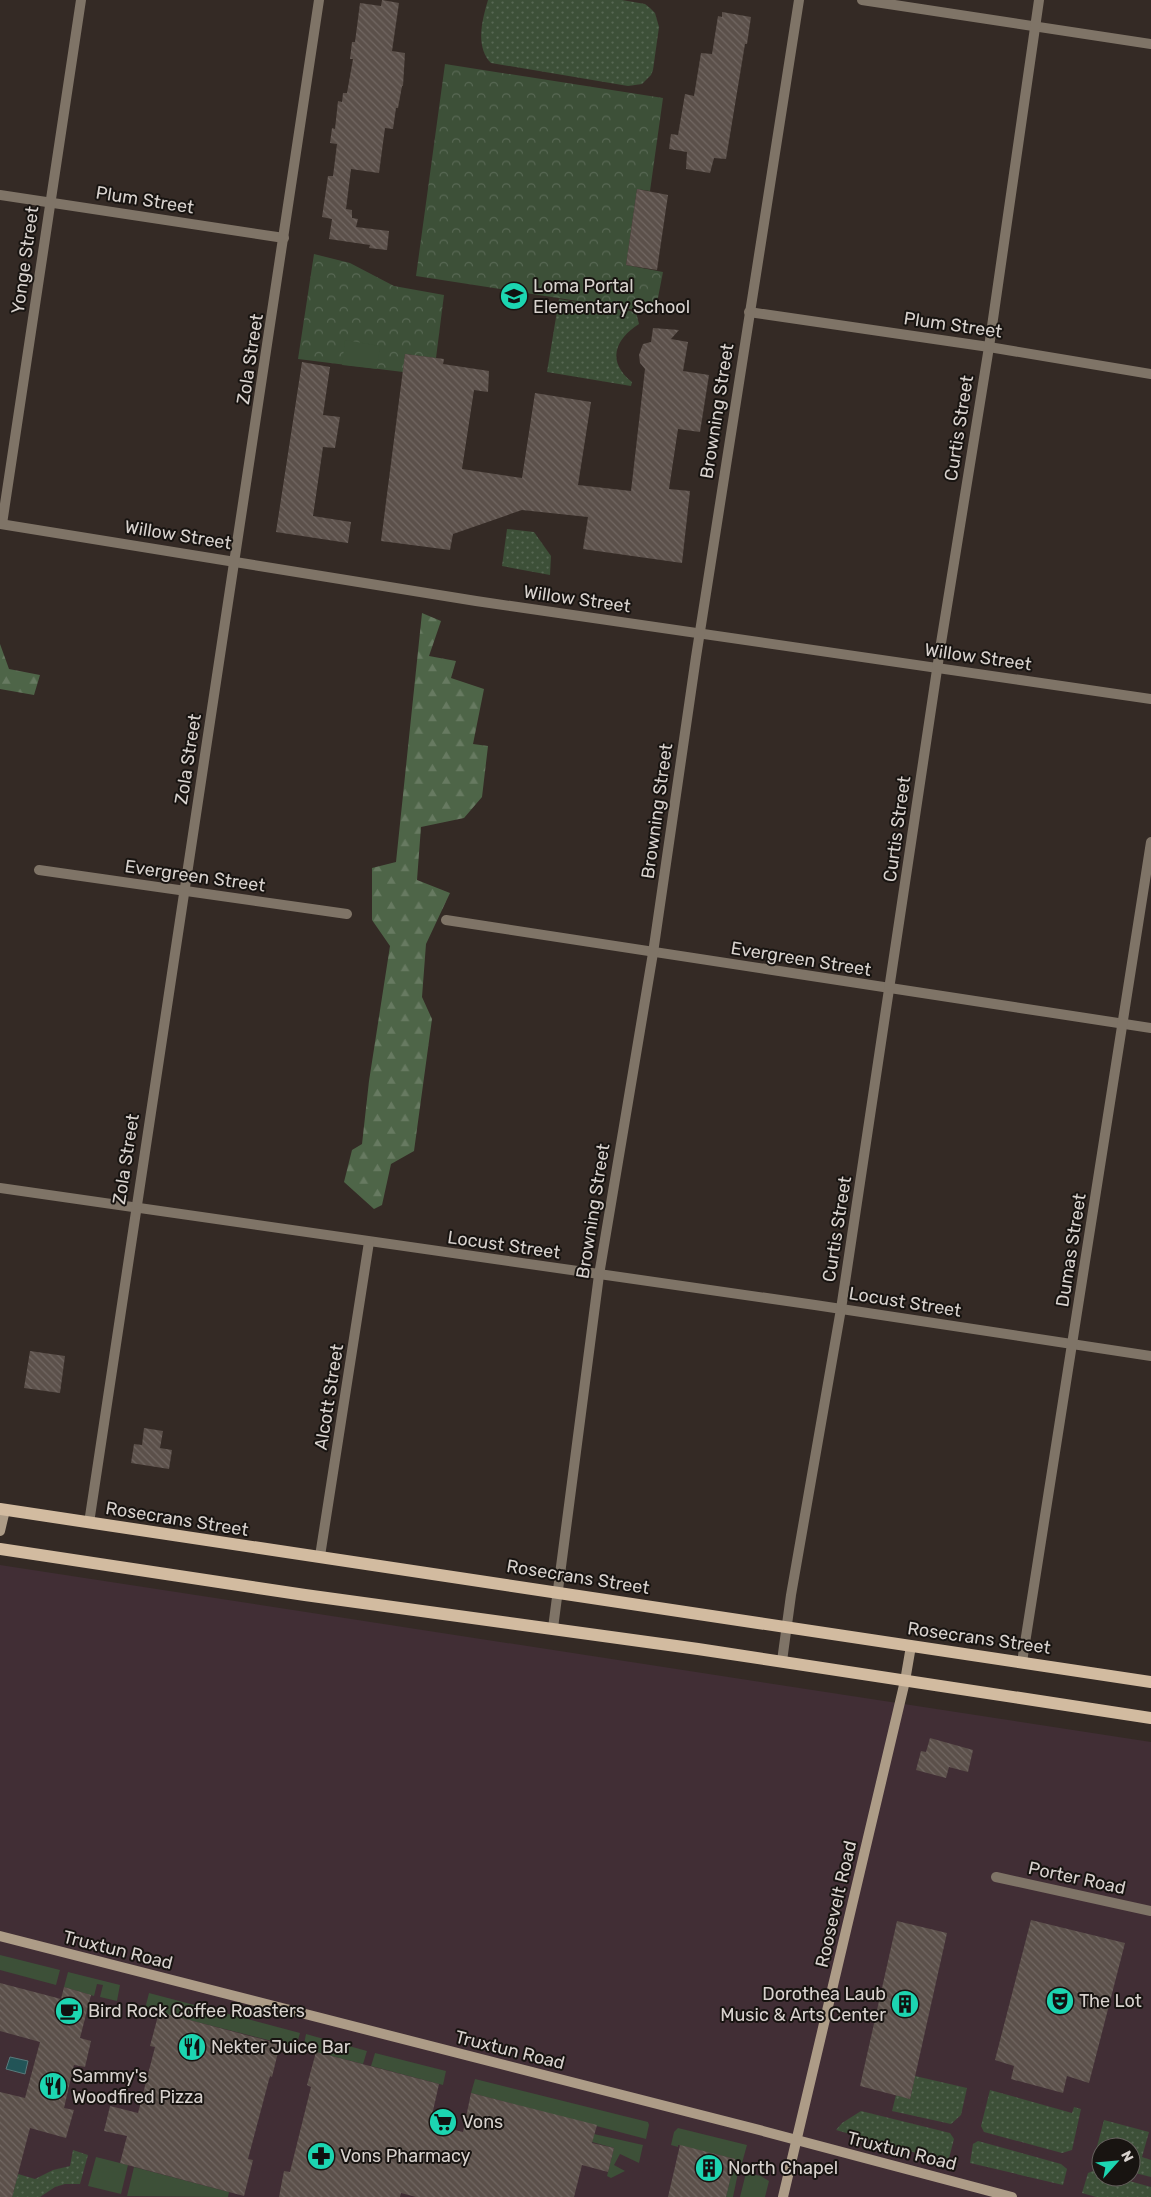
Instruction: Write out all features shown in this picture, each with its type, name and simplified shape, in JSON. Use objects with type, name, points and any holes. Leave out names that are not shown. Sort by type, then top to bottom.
[{"type":"main road","name":"Rosecrans Street","points":[[2,1509],[1151,1682]]},
{"type":"main road","points":[[0,1549],[305,1595],[782,1661],[1151,1718]]},
{"type":"street","name":"Yonge Street","points":[[1,524],[80,0]]},
{"type":"street","name":"Zola Street","points":[[89,1523],[319,0]]},
{"type":"street","name":"Browning Street","points":[[553,1628],[599,1275],[653,953],[699,633],[799,0]]},
{"type":"street","points":[[862,0],[1151,44]]},
{"type":"street","name":"Curtis Street","points":[[782,1661],[786,1626],[841,1309],[938,668],[989,347],[1039,0]]},
{"type":"street","name":"Plum Street","points":[[0,195],[284,238]]},
{"type":"street","name":"Plum Street","points":[[749,312],[989,347],[1151,374]]},
{"type":"street","name":"Willow Street","points":[[1,524],[476,601],[1151,699]]},
{"type":"street","name":"Dumas Street","points":[[1022,1662],[1151,842]]},
{"type":"street","name":"Evergreen Street","points":[[39,870],[347,914]]},
{"type":"street","name":"Evergreen Street","points":[[446,920],[1151,1028]]},
{"type":"street","name":"Locust Street","points":[[0,1188],[135,1209],[841,1309],[1151,1356]]},
{"type":"street","name":"Alcott Street","points":[[320,1556],[369,1242]]},
{"type":"street","points":[[0,1531],[2,1509]]},
{"type":"street","name":"Roosevelt Road","points":[[783,2197],[905,1681],[911,1646]]},
{"type":"street","name":"Porter Road","points":[[996,1877],[1151,1911]]},
{"type":"street","name":"Truxtun Road","points":[[0,1936],[1012,2197]]},
{"type":"shaded area","points":[[0,1565],[1151,1742],[1151,2197],[0,2197]]},
{"type":"green space","points":[[488,0],[622,0],[645,4],[655,13],[659,27],[651,75],[642,84],[628,86],[491,63],[486,57],[481,41],[482,25]]},
{"type":"green space","points":[[445,64],[663,98],[650,191],[637,189],[626,265],[663,272],[655,313],[416,276]]},
{"type":"green space","points":[[314,254],[350,263],[394,286],[444,295],[436,358],[405,354],[403,372],[298,359]]},
{"type":"green space","points":[[559,299],[636,312],[639,324],[624,337],[619,344],[617,352],[619,367],[632,382],[631,386],[547,372]]},
{"type":"green space","points":[[345,340],[380,346],[377,369],[342,365]]},
{"type":"green space","points":[[507,529],[534,532],[551,556],[550,575],[502,566]]},
{"type":"green space","points":[[422,613],[441,621],[429,656],[456,661],[451,678],[484,689],[473,744],[488,746],[482,797],[464,818],[421,827],[417,880],[450,893],[426,944],[422,997],[432,1019],[414,1151],[391,1164],[382,1205],[374,1209],[344,1182],[352,1150],[362,1144],[369,1081],[390,946],[372,920],[372,868],[396,862]]},
{"type":"green space","points":[[0,644],[9,669],[40,675],[34,695],[0,689]]},
{"type":"green space","points":[[0,1955],[60,1970],[56,1985],[0,1970]]},
{"type":"green space","points":[[68,1972],[120,1985],[117,2001],[100,1997],[103,1985],[97,1984],[94,1996],[64,1987]]},
{"type":"green space","points":[[149,1993],[300,2033],[296,2047],[145,2009]]},
{"type":"green space","points":[[306,2034],[367,2051],[363,2064],[303,2049]]},
{"type":"green space","points":[[375,2053],[446,2071],[443,2085],[371,2066]]},
{"type":"green space","points":[[915,2076],[967,2088],[961,2115],[951,2124],[892,2111],[896,2095],[910,2099]]},
{"type":"green space","points":[[475,2079],[648,2122],[646,2139],[471,2093]]},
{"type":"green space","points":[[990,2090],[1072,2113],[1074,2107],[1081,2109],[1072,2150],[1062,2153],[984,2132],[981,2126]]},
{"type":"green space","points":[[861,2111],[950,2133],[954,2139],[948,2162],[836,2130],[842,2123]]},
{"type":"green space","points":[[1104,2120],[1149,2132],[1142,2157],[1151,2160],[1151,2177],[1141,2174],[1141,2137],[1100,2137]]},
{"type":"green space","points":[[678,2128],[747,2145],[742,2163],[735,2161],[735,2159],[671,2145],[674,2132]]},
{"type":"green space","points":[[594,2134],[643,2145],[639,2163],[620,2154],[614,2165],[625,2171],[611,2178],[607,2176],[614,2148],[592,2142]]},
{"type":"green space","points":[[978,2141],[1061,2164],[1067,2169],[1063,2185],[970,2163],[973,2144]]},
{"type":"green space","points":[[73,2150],[88,2155],[80,2184],[65,2184],[55,2187],[40,2197],[12,2197],[18,2174],[35,2179],[53,2170],[70,2166]]},
{"type":"green space","points":[[96,2157],[128,2165],[121,2194],[88,2186]]},
{"type":"green space","points":[[134,2167],[229,2192],[228,2197],[127,2196]]},
{"type":"green space","points":[[732,2171],[738,2173],[733,2197],[726,2197]]},
{"type":"green space","points":[[1091,2172],[1091,2187],[1141,2187],[1141,2184],[1151,2187],[1151,2197],[1096,2197],[1082,2193],[1088,2173]]},
{"type":"green space","points":[[746,2173],[761,2176],[769,2181],[765,2197],[740,2197]]},
{"type":"water","points":[[10,2057],[28,2061],[25,2074],[6,2069]]},
{"type":"building","points":[[382,0],[399,3],[392,51],[405,53],[403,86],[398,108],[396,108],[393,129],[385,128],[379,173],[351,169],[346,209],[352,210],[352,218],[358,219],[356,227],[389,231],[387,250],[369,248],[370,245],[329,239],[332,219],[322,217],[328,176],[333,176],[337,144],[330,143],[332,128],[335,129],[338,101],[342,102],[343,93],[347,93],[353,59],[350,59],[352,42],[355,42],[360,3],[381,6]]},
{"type":"building","points":[[722,12],[751,17],[726,159],[714,158],[710,173],[686,169],[687,152],[669,149],[671,134],[678,135],[685,94],[694,96],[701,53],[712,54],[718,16],[722,17]]},
{"type":"building","points":[[637,189],[668,195],[657,270],[626,265]]},
{"type":"building","points":[[653,328],[679,330],[671,339],[688,342],[683,371],[709,375],[700,432],[678,429],[669,489],[690,491],[682,563],[583,549],[588,517],[522,510],[453,534],[450,550],[381,541],[405,354],[444,359],[443,364],[489,371],[488,392],[474,390],[462,469],[522,478],[535,393],[591,402],[578,485],[631,491],[645,369],[640,363],[639,355],[643,344],[651,342]]},
{"type":"building","points":[[302,362],[330,367],[323,415],[340,417],[335,448],[323,447],[313,516],[351,522],[348,543],[276,532]]},
{"type":"building","points":[[30,1351],[65,1356],[60,1393],[24,1388]]},
{"type":"building","points":[[144,1428],[163,1431],[160,1448],[172,1450],[169,1469],[131,1463],[134,1444],[142,1445]]},
{"type":"building","points":[[930,1738],[973,1750],[968,1772],[949,1767],[946,1778],[916,1770],[921,1751],[926,1752]]},
{"type":"building","name":"The Lot","points":[[1031,1920],[1125,1943],[1089,2083],[1067,2076],[1063,2093],[1011,2079],[1014,2066],[995,2060]]},
{"type":"building","name":"Dorothea Laub Music & Arts Center","points":[[897,1921],[947,1933],[910,2099],[860,2086]]},
{"type":"building","points":[[0,1983],[61,1999],[64,1987],[91,1995],[80,2038],[91,2041],[85,2067],[74,2065],[64,2108],[74,2110],[66,2138],[30,2128],[12,2197],[0,2197],[0,2092],[25,2098],[40,2042],[0,2031]]},
{"type":"building","points":[[159,2012],[280,2044],[248,2159],[253,2160],[244,2196],[120,2163],[127,2136],[104,2131],[110,2106],[138,2113],[155,2047],[150,2046]]},
{"type":"building","points":[[316,2052],[439,2084],[430,2124],[463,2132],[471,2093],[597,2125],[592,2143],[614,2148],[608,2172],[582,2165],[574,2197],[416,2197],[401,2193],[400,2197],[279,2197],[284,2171],[290,2172],[311,2087],[307,2085]]},
{"type":"building","name":"North Chapel","points":[[680,2145],[735,2159],[726,2197],[668,2197]]},
{"type":"place","name":"Loma Portal Elementary School","points":[[514,296]]},
{"type":"place","name":"The Lot","points":[[1060,2001]]},
{"type":"place","name":"Dorothea Laub Music & Arts Center","points":[[905,2004]]},
{"type":"place","name":"Bird Rock Coffee Roasters","points":[[69,2011]]},
{"type":"place","name":"Nekter Juice Bar","points":[[192,2047]]},
{"type":"place","name":"Sammy's Woodfired Pizza","points":[[53,2086]]},
{"type":"place","name":"Vons","points":[[443,2122]]},
{"type":"place","name":"Vons Pharmacy","points":[[321,2156]]},
{"type":"place","name":"North Chapel","points":[[709,2168]]}]
